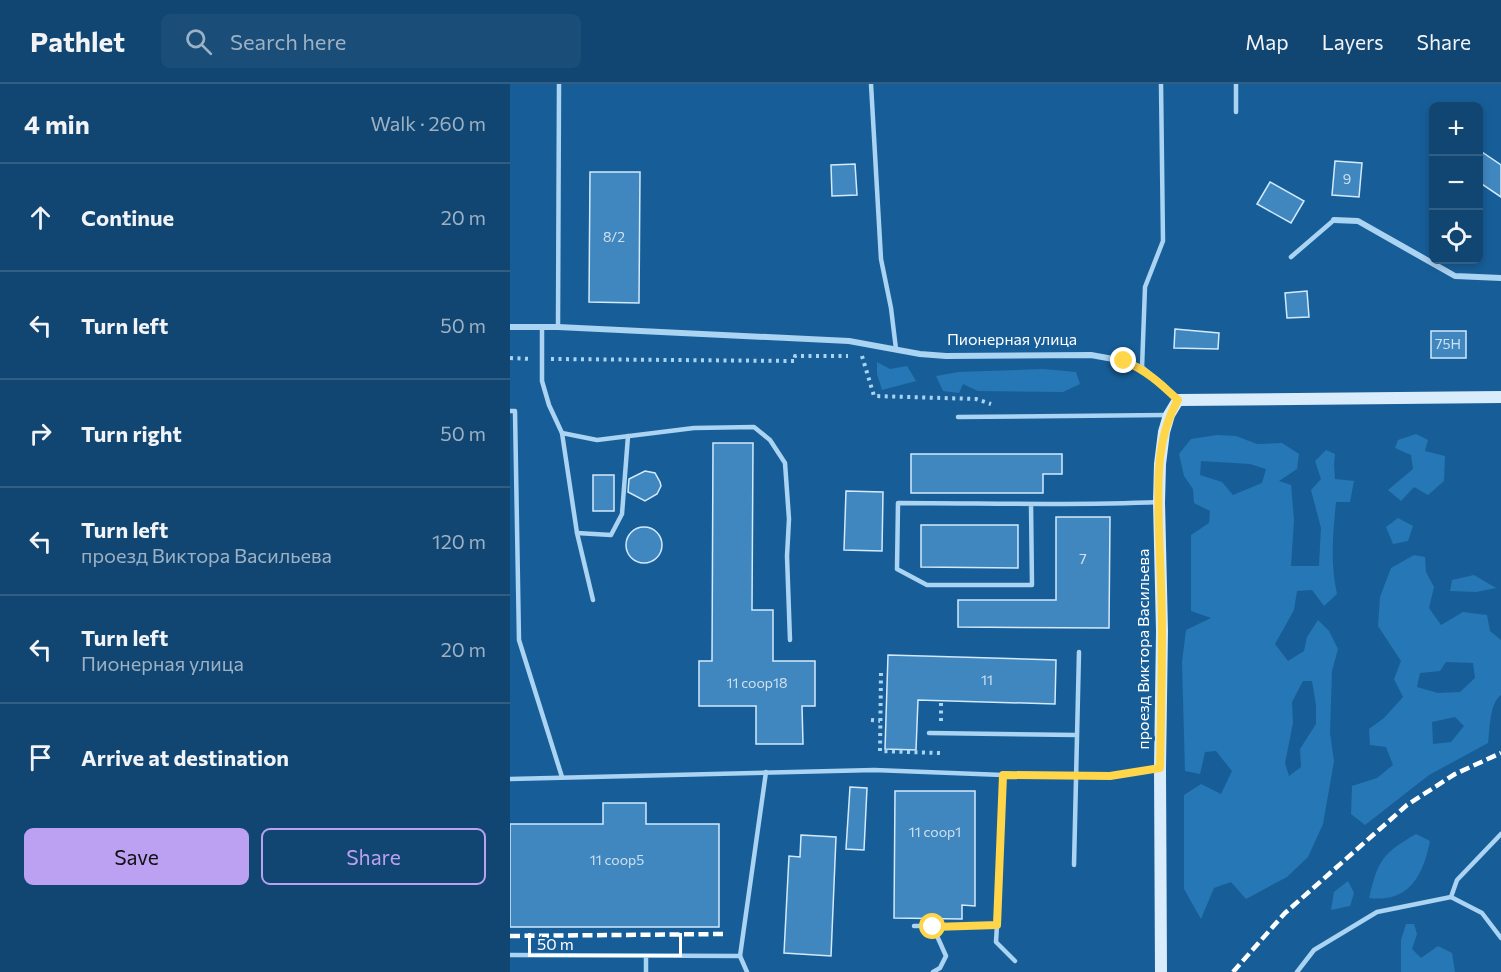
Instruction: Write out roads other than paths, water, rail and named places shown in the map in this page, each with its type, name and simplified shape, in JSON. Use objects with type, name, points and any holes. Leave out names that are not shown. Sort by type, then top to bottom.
[{"type":"street","points":[[1334,220],[1358,221],[1455,276],[1501,278]]},
{"type":"street","name":"Пионерная улица","points":[[510,327],[558,327],[849,341],[920,354],[946,356],[1091,355],[1124,361],[1142,368],[1178,400]]},
{"type":"street","points":[[1178,400],[1501,397]]},
{"type":"street","name":"проезд Виктора Васильева","points":[[1161,972],[1160,464],[1164,432],[1169,416],[1178,400]]},
{"type":"lane","points":[[558,327],[559,84]]},
{"type":"lane","points":[[872,84],[880,259],[891,308],[896,349]]},
{"type":"lane","points":[[1142,368],[1145,287],[1163,241],[1161,84]]},
{"type":"lane","points":[[1236,84],[1236,112]]},
{"type":"lane","points":[[1291,257],[1334,220]]},
{"type":"lane","points":[[542,327],[542,381],[546,397],[562,432],[577,533],[593,600]]},
{"type":"lane","points":[[510,411],[515,411],[519,640],[562,777]]},
{"type":"lane","points":[[958,417],[1169,416]]},
{"type":"lane","points":[[562,432],[597,440],[694,428],[754,427],[770,440],[785,463],[789,519],[787,556],[790,640]]},
{"type":"lane","points":[[577,533],[611,535],[622,514],[628,436]]},
{"type":"lane","points":[[1031,504],[1032,585],[927,585],[897,569],[898,503],[1159,502]]},
{"type":"lane","points":[[1074,865],[1079,651]]},
{"type":"lane","points":[[929,733],[1076,735]]},
{"type":"lane","points":[[510,779],[874,770],[1110,776],[1160,768]]},
{"type":"lane","points":[[747,972],[740,956],[766,772]]},
{"type":"lane","points":[[1003,775],[996,942],[1015,961]]},
{"type":"lane","points":[[1451,897],[1457,880],[1501,834]]},
{"type":"lane","points":[[1297,972],[1314,950],[1377,912],[1451,897],[1482,913],[1501,938]]},
{"type":"lane","points":[[914,926],[997,925]]},
{"type":"lane","points":[[933,927],[946,956],[940,968],[933,972]]},
{"type":"lane","points":[[510,955],[740,956]]},
{"type":"lane","points":[[646,956],[646,972]]},
{"type":"railway","points":[[1233,972],[1285,913],[1407,805],[1455,774],[1501,753]]},
{"type":"railway","points":[[510,936],[723,934]]}]
